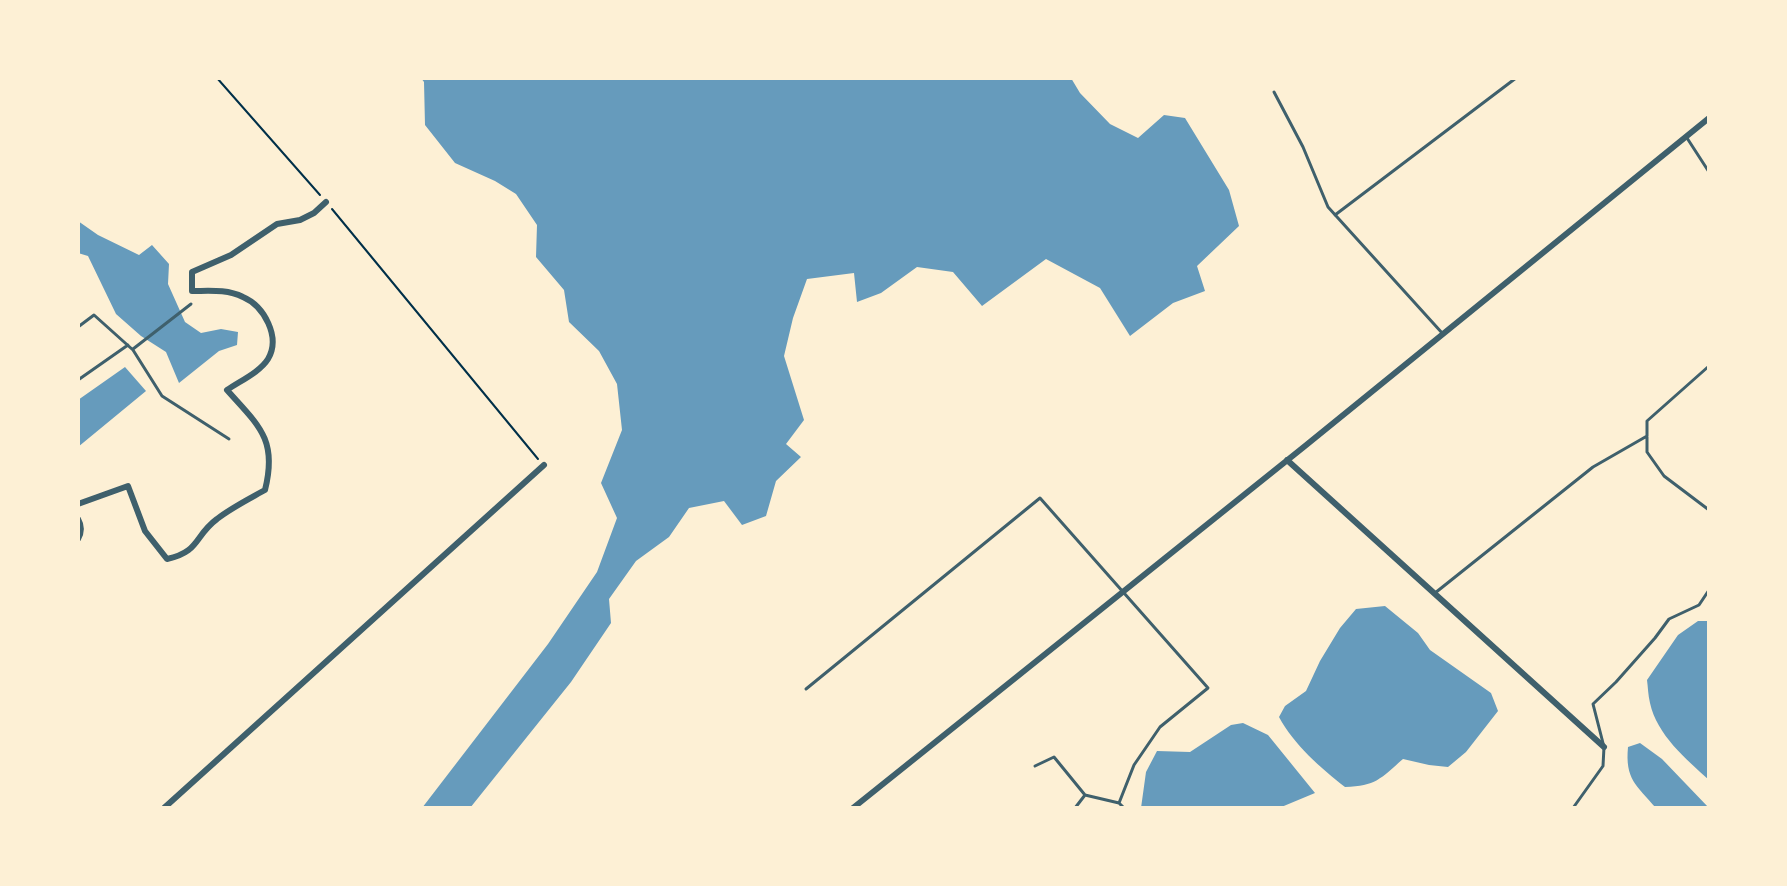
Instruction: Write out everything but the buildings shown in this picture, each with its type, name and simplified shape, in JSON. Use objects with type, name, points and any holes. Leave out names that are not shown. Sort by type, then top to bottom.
[{"type":"street","points":[[853,808],[1709,118]]},
{"type":"street","points":[[78,504],[128,486],[145,531],[167,559],[192,549],[216,520],[265,490],[270,471],[268,447],[263,432],[227,390],[255,371],[268,358],[272,341],[270,322],[244,297],[216,291],[192,291],[192,272],[231,255],[277,224],[300,220],[314,213],[326,202]]},
{"type":"street","points":[[1287,460],[1604,747]]},
{"type":"street","points":[[164,808],[544,465]]},
{"type":"street","points":[[78,519],[81,524],[81,534],[78,539]]},
{"type":"lane","points":[[1335,215],[1516,78]]},
{"type":"lane","points":[[1274,92],[1303,147],[1328,207],[1443,334]]},
{"type":"lane","points":[[1686,137],[1709,172]]},
{"type":"lane","points":[[133,350],[190,304]]},
{"type":"lane","points":[[78,327],[94,315],[133,350],[162,396],[229,439]]},
{"type":"lane","points":[[78,380],[128,345]]},
{"type":"lane","points":[[1709,366],[1647,421],[1647,452],[1664,476],[1709,510]]},
{"type":"lane","points":[[1435,593],[1593,467],[1647,436]]},
{"type":"lane","points":[[806,689],[1040,498],[1208,688],[1160,727],[1134,765],[1119,802]]},
{"type":"lane","points":[[1573,808],[1603,766],[1604,747],[1593,704],[1639,656],[1669,619],[1699,605],[1709,590]]},
{"type":"lane","points":[[1035,766],[1054,757],[1085,795],[1119,802],[1124,808]]},
{"type":"lane","points":[[1075,808],[1085,795]]},
{"type":"path","points":[[217,78],[326,202],[544,465]]},
{"type":"water","points":[[421,78],[1071,78],[1080,93],[1110,124],[1138,138],[1164,115],[1185,118],[1229,190],[1239,226],[1197,266],[1205,291],[1173,303],[1130,336],[1100,288],[1046,259],[982,306],[953,272],[917,267],[881,293],[857,302],[854,273],[807,279],[793,318],[784,356],[804,420],[786,444],[801,457],[776,481],[766,516],[742,525],[724,501],[689,508],[669,537],[636,561],[609,599],[611,623],[571,682],[470,808],[422,808],[548,644],[597,572],[617,518],[601,483],[622,430],[617,384],[599,351],[569,322],[564,290],[536,257],[537,225],[516,194],[495,181],[455,163],[425,125],[424,82]]},
{"type":"water","points":[[78,221],[98,235],[139,255],[152,245],[169,264],[168,284],[185,322],[201,333],[221,329],[238,332],[237,345],[219,351],[179,383],[166,352],[141,336],[116,314],[88,256],[78,253]]},
{"type":"water","points":[[125,367],[146,391],[78,447],[78,400]]},
{"type":"water","points":[[1385,606],[1418,633],[1430,650],[1491,693],[1498,711],[1466,752],[1448,767],[1403,759],[1389,772],[1371,783],[1345,787],[1300,746],[1279,717],[1285,706],[1306,691],[1320,661],[1340,628],[1356,609]]},
{"type":"water","points":[[1698,621],[1709,621],[1709,780],[1673,746],[1659,726],[1650,703],[1647,680],[1678,635]]},
{"type":"water","points":[[1243,723],[1268,735],[1315,793],[1279,808],[1141,808],[1146,772],[1157,751],[1190,752],[1231,725]]},
{"type":"water","points":[[1640,743],[1662,759],[1709,808],[1656,808],[1633,781],[1628,767],[1628,747]]}]
